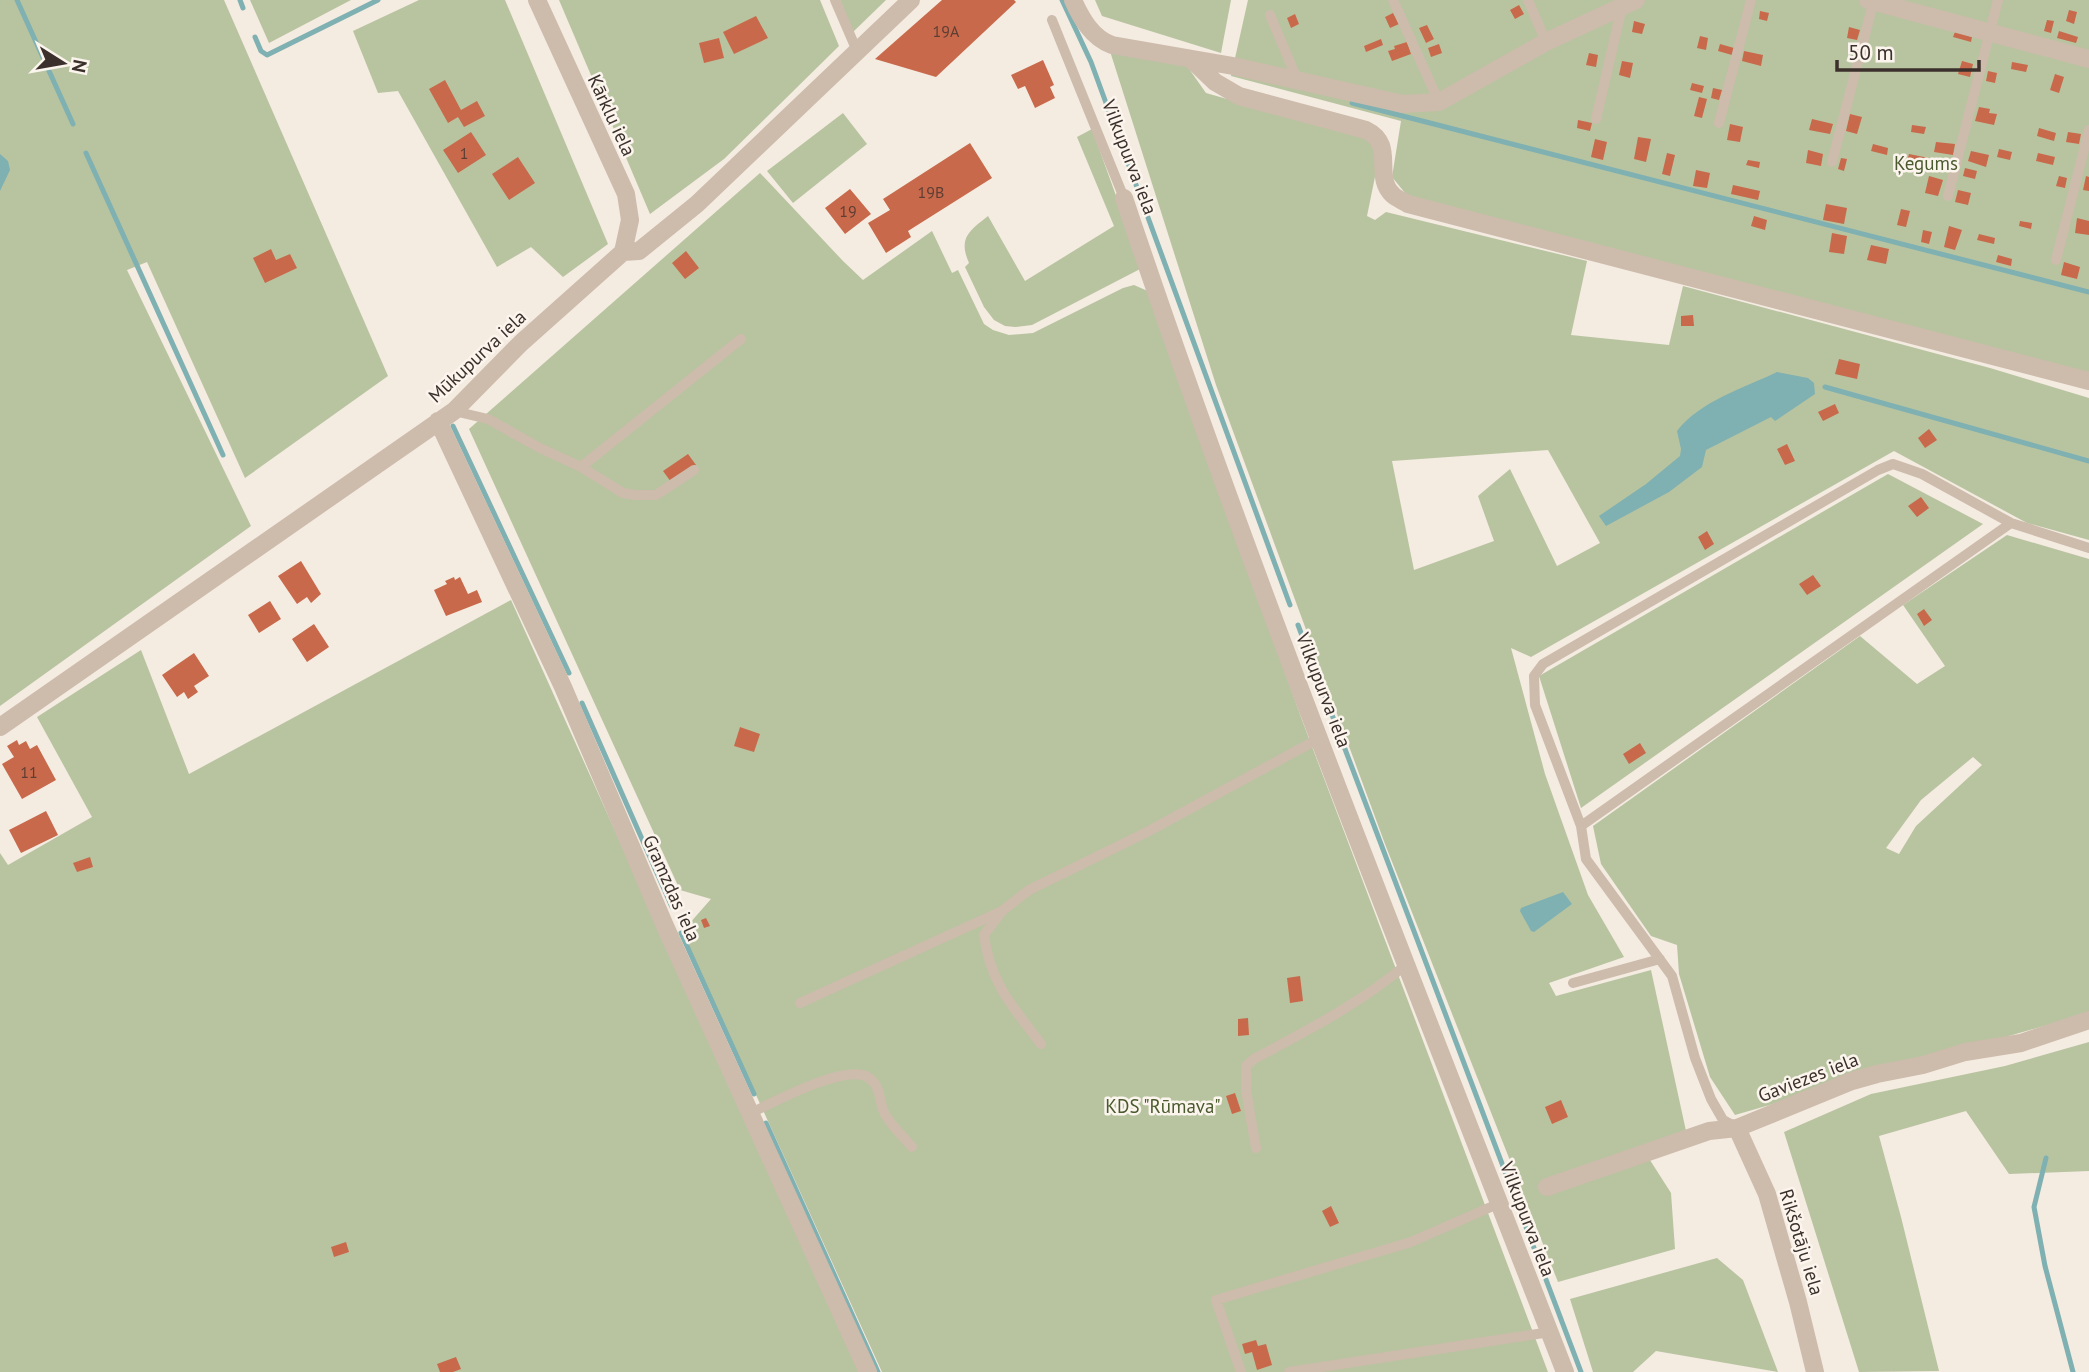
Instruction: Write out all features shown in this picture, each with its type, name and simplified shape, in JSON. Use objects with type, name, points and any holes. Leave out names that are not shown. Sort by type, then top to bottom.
[{"type":"street","name":"Kārklu iela","points":[[537,0],[626,194],[630,220],[624,252]]},
{"type":"street","name":"Mūkupurva iela","points":[[0,727],[454,411],[521,343],[624,252],[639,251],[697,204],[911,0]]},
{"type":"street","points":[[1073,0],[1080,15],[1100,40],[1112,45],[1297,79],[1404,104],[1439,102],[1546,43],[1628,2]]},
{"type":"street","points":[[1872,0],[2089,59]]},
{"type":"street","points":[[1191,59],[1215,82],[1239,96],[1375,134],[1382,144],[1384,182],[1392,195],[1408,204],[2089,381]]},
{"type":"street","name":"Vilkupurva iela","points":[[1124,198],[1185,379],[1320,738],[1565,1372]]},
{"type":"street","name":"Gramzdas iela","points":[[438,421],[563,687],[665,926],[868,1372]]},
{"type":"street","name":"Gaviezes iela","points":[[1547,1187],[1709,1131],[1737,1128],[1865,1077],[1923,1065],[1965,1052],[2021,1043],[2089,1020]]},
{"type":"street","name":"Rikšotāju iela","points":[[1737,1128],[1767,1194],[1815,1372]]},
{"type":"lane","points":[[835,0],[857,51]]},
{"type":"lane","points":[[1393,0],[1439,102]]},
{"type":"lane","points":[[1528,0],[1546,43]]},
{"type":"lane","points":[[1720,123],[1751,0]]},
{"type":"lane","points":[[1832,162],[1872,0]]},
{"type":"lane","points":[[1948,196],[1998,0]]},
{"type":"lane","points":[[1596,119],[1628,2]]},
{"type":"lane","points":[[1270,15],[1297,79]]},
{"type":"lane","name":"Vilkupurva iela","points":[[1052,20],[1124,198]]},
{"type":"lane","points":[[2056,260],[2089,130]]},
{"type":"lane","points":[[581,467],[741,339]]},
{"type":"lane","points":[[454,411],[488,419],[581,467],[614,489],[635,495],[656,495],[694,470]]},
{"type":"lane","points":[[1737,1128],[1723,1120],[1711,1099],[1695,1058],[1672,976],[1586,859],[1581,826],[1535,705],[1534,676],[1543,664],[1878,470],[1893,464],[1922,474],[2011,523],[2089,548]]},
{"type":"lane","points":[[1581,826],[2011,523]]},
{"type":"lane","points":[[800,1003],[1002,911],[1029,890],[1147,832],[1320,738]]},
{"type":"lane","points":[[1002,911],[984,935],[985,949],[998,986],[1041,1044]]},
{"type":"lane","points":[[1573,984],[1660,959]]},
{"type":"lane","points":[[1256,1148],[1246,1090],[1246,1066],[1378,989],[1407,964]]},
{"type":"lane","points":[[751,1113],[798,1091],[849,1073],[860,1074],[870,1078],[877,1088],[884,1113],[912,1147]]},
{"type":"lane","points":[[1241,1372],[1216,1300],[1411,1242],[1500,1203]]},
{"type":"lane","points":[[1289,1372],[1550,1332]]},
{"type":"green space","points":[[0,0],[224,0],[388,376],[245,478],[147,262],[127,270],[251,526],[0,706]]},
{"type":"green space","points":[[250,0],[351,0],[269,43]]},
{"type":"green space","points":[[419,0],[505,0],[608,244],[563,277],[531,247],[497,267],[398,91],[378,93],[353,31]]},
{"type":"green space","points":[[559,0],[820,0],[839,46],[724,159],[650,214]]},
{"type":"green space","points":[[840,0],[886,0],[853,32]]},
{"type":"green space","points":[[1095,0],[1231,0],[1221,53],[1102,16]]},
{"type":"green space","name":"Ķegums","points":[[1248,0],[2089,0],[2089,375],[1410,199],[1392,177],[1401,121],[1231,76]]},
{"type":"green space","points":[[1109,48],[1187,66],[1206,93],[1371,140],[1378,162],[1367,216],[1375,220],[1386,212],[1587,261],[1571,335],[1669,345],[1683,286],[1990,368],[2089,398],[2089,540],[2027,523],[1894,451],[1531,657],[1511,648],[1545,774],[1588,895],[1624,957],[1549,983],[1556,996],[1651,970],[1686,1131],[1641,1146],[1671,1193],[1675,1249],[1558,1282],[1385,844],[1216,385]],"holes":[[[1548,450],[1600,543],[1557,566],[1510,469],[1478,496],[1494,541],[1414,570],[1392,461]]]},
{"type":"green space","points":[[843,113],[867,144],[793,203],[767,171]]},
{"type":"green space","points":[[1092,129],[1142,268],[1032,325],[1005,326],[994,320],[984,307],[965,267],[969,263],[965,247],[967,236],[988,216],[1025,281],[1114,226],[1077,137]]},
{"type":"green space","name":"KDS \"Rūmava\"","points":[[760,173],[863,280],[932,231],[952,273],[958,270],[984,324],[1009,335],[1033,333],[1123,288],[1134,285],[1150,292],[1302,720],[1548,1372],[882,1372],[682,932],[711,899],[680,890],[469,429]]},
{"type":"green space","points":[[1888,474],[1983,524],[1581,808],[1539,676]]},
{"type":"green space","points":[[2007,535],[2089,559],[2089,1013],[1735,1115],[1710,1077],[1679,974],[1677,945],[1651,936],[1601,864],[1593,826],[1860,636],[1917,684],[1945,666],[1903,605]],"holes":[[[1973,757],[1982,765],[1916,826],[1899,854],[1886,848],[1921,800]]]},
{"type":"green space","points":[[511,600],[859,1372],[0,1372],[0,853],[8,865],[92,817],[37,717],[141,650],[189,774]]},
{"type":"green space","points":[[2089,1042],[2089,1171],[2009,1174],[1966,1111],[1879,1136],[1939,1371],[1859,1372],[1784,1132],[1871,1094],[2005,1066]]},
{"type":"green space","points":[[1717,1258],[1743,1280],[1778,1372],[1656,1351],[1633,1372],[1593,1372],[1570,1299]]},
{"type":"water","points":[[0,154],[8,161],[10,170],[0,191]]},
{"type":"water","points":[[1777,372],[1808,378],[1814,383],[1815,394],[1775,421],[1771,417],[1706,450],[1702,467],[1669,492],[1606,526],[1599,516],[1646,484],[1680,456],[1677,431],[1698,411],[1723,396]]},
{"type":"water","points":[[1563,892],[1572,904],[1534,932],[1531,931],[1520,911],[1521,908]]},
{"type":"building","points":[[942,0],[1016,2],[936,77],[875,59]]},
{"type":"building","points":[[1519,5],[1524,14],[1515,19],[1510,10]]},
{"type":"building","points":[[2069,10],[2077,12],[2074,24],[2066,21]]},
{"type":"building","points":[[1760,11],[1769,13],[1767,21],[1759,19]]},
{"type":"building","points":[[1393,13],[1399,24],[1390,28],[1385,17]]},
{"type":"building","points":[[1295,14],[1299,24],[1291,28],[1287,18]]},
{"type":"building","points":[[756,16],[768,38],[734,54],[723,32]]},
{"type":"building","points":[[2047,20],[2054,21],[2051,33],[2044,31]]},
{"type":"building","points":[[1634,21],[1645,24],[1642,34],[1632,32]]},
{"type":"building","points":[[1427,25],[1434,39],[1426,43],[1419,28]]},
{"type":"building","points":[[1849,27],[1860,30],[1857,40],[1847,38]]},
{"type":"building","points":[[2059,31],[2078,37],[2076,43],[2057,38]]},
{"type":"building","points":[[1955,32],[1972,37],[1971,42],[1953,37]]},
{"type":"building","points":[[1700,36],[1708,38],[1706,50],[1697,48]]},
{"type":"building","points":[[719,38],[724,58],[704,63],[699,43]]},
{"type":"building","points":[[1381,39],[1383,45],[1366,52],[1364,46]]},
{"type":"building","points":[[1407,42],[1411,54],[1392,61],[1388,51]]},
{"type":"building","points":[[1439,44],[1442,53],[1431,57],[1428,48]]},
{"type":"building","points":[[1720,44],[1734,48],[1732,55],[1718,51]]},
{"type":"building","points":[[1744,51],[1763,55],[1761,66],[1742,61]]},
{"type":"building","points":[[1589,53],[1598,55],[1596,67],[1586,65]]},
{"type":"building","points":[[1043,60],[1054,85],[1050,87],[1055,98],[1035,108],[1025,86],[1018,89],[1011,75]]},
{"type":"building","points":[[1622,61],[1633,63],[1630,78],[1619,75]]},
{"type":"building","points":[[1962,61],[1973,64],[1970,77],[1958,74]]},
{"type":"building","points":[[2012,62],[2028,65],[2026,72],[2011,69]]},
{"type":"building","points":[[1988,71],[1997,73],[1995,83],[1986,81]]},
{"type":"building","points":[[2055,74],[2064,77],[2059,93],[2050,90]]},
{"type":"building","points":[[445,80],[461,110],[477,101],[485,116],[464,127],[458,117],[448,123],[429,89]]},
{"type":"building","points":[[1692,83],[1704,86],[1702,93],[1690,90]]},
{"type":"building","points":[[1713,88],[1722,90],[1719,100],[1711,98]]},
{"type":"building","points":[[1699,97],[1707,99],[1702,118],[1694,116]]},
{"type":"building","points":[[1979,107],[1990,109],[1989,113],[1997,114],[1994,125],[1975,121]]},
{"type":"building","points":[[1850,114],[1862,117],[1857,134],[1846,131]]},
{"type":"building","points":[[1812,119],[1833,124],[1830,134],[1809,130]]},
{"type":"building","points":[[1578,120],[1592,123],[1590,131],[1577,128]]},
{"type":"building","points":[[1730,124],[1743,127],[1740,142],[1727,140]]},
{"type":"building","points":[[1912,125],[1926,127],[1924,134],[1911,132]]},
{"type":"building","points":[[2039,128],[2056,133],[2054,141],[2037,136]]},
{"type":"building","points":[[471,132],[486,155],[458,173],[443,150]]},
{"type":"building","points":[[2068,132],[2081,134],[2079,144],[2066,142]]},
{"type":"building","points":[[1638,137],[1651,139],[1646,162],[1634,159]]},
{"type":"building","points":[[1595,139],[1607,142],[1603,160],[1591,157]]},
{"type":"building","points":[[1936,142],[1955,144],[1953,155],[1934,152]]},
{"type":"building","points":[[970,143],[992,178],[908,231],[911,237],[886,253],[868,223],[890,210],[883,199]]},
{"type":"building","points":[[1873,144],[1888,148],[1887,155],[1871,151]]},
{"type":"building","points":[[1999,149],[2012,152],[2010,160],[1997,157]]},
{"type":"building","points":[[1808,150],[1823,154],[1821,166],[1806,163]]},
{"type":"building","points":[[1971,151],[1989,155],[1986,167],[1968,161]]},
{"type":"building","points":[[1667,153],[1675,155],[1670,176],[1662,174]]},
{"type":"building","points":[[2038,153],[2055,157],[2053,165],[2036,161]]},
{"type":"building","points":[[1909,154],[1929,158],[1927,165],[1907,161]]},
{"type":"building","points":[[518,157],[535,183],[509,200],[492,174]]},
{"type":"building","points":[[1841,158],[1847,159],[1844,171],[1838,169]]},
{"type":"building","points":[[1748,160],[1760,162],[1759,168],[1746,165]]},
{"type":"building","points":[[1965,168],[1977,171],[1975,179],[1963,176]]},
{"type":"building","points":[[1696,170],[1710,173],[1707,188],[1693,186]]},
{"type":"building","points":[[1929,176],[1943,180],[1938,196],[1925,193]]},
{"type":"building","points":[[2059,176],[2067,178],[2065,188],[2056,186]]},
{"type":"building","points":[[2086,176],[2089,177],[2089,191],[2083,190]]},
{"type":"building","points":[[1733,185],[1760,191],[1758,200],[1731,194]]},
{"type":"building","points":[[850,189],[871,214],[845,234],[825,208]]},
{"type":"building","points":[[1958,190],[1971,193],[1968,205],[1955,202]]},
{"type":"building","points":[[1826,204],[1847,208],[1844,224],[1823,220]]},
{"type":"building","points":[[1901,209],[1910,211],[1906,227],[1897,225]]},
{"type":"building","points":[[1754,216],[1767,220],[1765,230],[1751,226]]},
{"type":"building","points":[[2077,218],[2089,221],[2089,235],[2075,233]]},
{"type":"building","points":[[2020,221],[2032,223],[2031,229],[2019,226]]},
{"type":"building","points":[[1949,226],[1962,230],[1955,250],[1944,247]]},
{"type":"building","points":[[1923,230],[1932,232],[1929,244],[1921,242]]},
{"type":"building","points":[[1832,233],[1847,236],[1844,254],[1829,252]]},
{"type":"building","points":[[1979,234],[1995,238],[1994,244],[1977,240]]},
{"type":"building","points":[[1871,245],[1889,249],[1886,264],[1867,260]]},
{"type":"building","points":[[271,249],[276,260],[290,254],[297,268],[265,283],[253,258]]},
{"type":"building","points":[[686,251],[699,268],[685,279],[672,263]]},
{"type":"building","points":[[1998,255],[2012,259],[2011,266],[1996,262]]},
{"type":"building","points":[[2064,262],[2080,267],[2077,279],[2061,275]]},
{"type":"building","points":[[1693,315],[1694,326],[1681,326],[1681,316]]},
{"type":"building","points":[[1839,359],[1860,364],[1857,379],[1835,374]]},
{"type":"building","points":[[1835,404],[1839,413],[1823,421],[1818,412]]},
{"type":"building","points":[[1929,429],[1937,440],[1925,448],[1918,438]]},
{"type":"building","points":[[1787,444],[1795,461],[1785,465],[1777,449]]},
{"type":"building","points":[[688,454],[696,465],[671,482],[663,471]]},
{"type":"building","points":[[1921,497],[1929,508],[1917,517],[1908,506]]},
{"type":"building","points":[[1707,531],[1714,544],[1705,550],[1698,537]]},
{"type":"building","points":[[301,561],[321,594],[311,603],[307,597],[297,604],[278,576]]},
{"type":"building","points":[[1813,575],[1821,586],[1807,595],[1799,584]]},
{"type":"building","points":[[454,577],[455,580],[460,577],[468,594],[477,590],[482,602],[446,616],[434,590]]},
{"type":"building","points":[[270,601],[281,619],[259,633],[248,615]]},
{"type":"building","points":[[1924,609],[1932,620],[1924,626],[1917,614]]},
{"type":"building","points":[[314,624],[329,647],[307,662],[292,639]]},
{"type":"building","points":[[194,653],[209,676],[194,686],[198,692],[188,699],[184,692],[177,697],[162,675]]},
{"type":"building","points":[[740,727],[760,734],[754,752],[734,746]]},
{"type":"building","points":[[17,740],[19,745],[26,741],[30,749],[37,745],[56,780],[22,799],[2,764],[14,757],[7,746]]},
{"type":"building","points":[[1640,743],[1646,753],[1629,764],[1623,754]]},
{"type":"building","points":[[46,811],[58,835],[21,853],[9,830]]},
{"type":"building","points":[[90,857],[93,867],[77,872],[73,863]]},
{"type":"building","points":[[706,918],[710,926],[704,928],[701,920]]},
{"type":"building","points":[[1300,976],[1303,1001],[1290,1003],[1287,978]]},
{"type":"building","points":[[1248,1018],[1249,1035],[1238,1036],[1238,1019]]},
{"type":"building","points":[[1235,1093],[1241,1111],[1232,1114],[1226,1096]]},
{"type":"building","points":[[1561,1100],[1568,1117],[1552,1124],[1545,1107]]},
{"type":"building","points":[[1331,1206],[1339,1223],[1330,1227],[1322,1211]]},
{"type":"building","points":[[346,1242],[349,1252],[334,1257],[331,1247]]},
{"type":"building","points":[[1256,1340],[1258,1346],[1266,1344],[1272,1365],[1257,1370],[1252,1352],[1245,1354],[1242,1344]]},
{"type":"building","points":[[456,1357],[461,1369],[440,1372],[437,1364]]},
{"type":"waterway","points":[[17,0],[73,124]]},
{"type":"waterway","points":[[240,0],[243,8]]},
{"type":"waterway","points":[[255,37],[261,51],[267,55],[378,0]]},
{"type":"waterway","points":[[1062,0],[1091,62],[1290,605]]},
{"type":"waterway","points":[[1352,103],[2089,292]]},
{"type":"waterway","points":[[86,153],[223,455]]},
{"type":"waterway","points":[[1825,387],[2089,461]]},
{"type":"waterway","points":[[453,426],[569,673]]},
{"type":"waterway","points":[[1298,625],[1581,1372]]},
{"type":"waterway","points":[[582,703],[672,907]]},
{"type":"waterway","points":[[681,933],[754,1094]]},
{"type":"waterway","points":[[766,1123],[878,1372]]},
{"type":"waterway","points":[[2046,1158],[2034,1207],[2045,1266],[2073,1372]]}]
